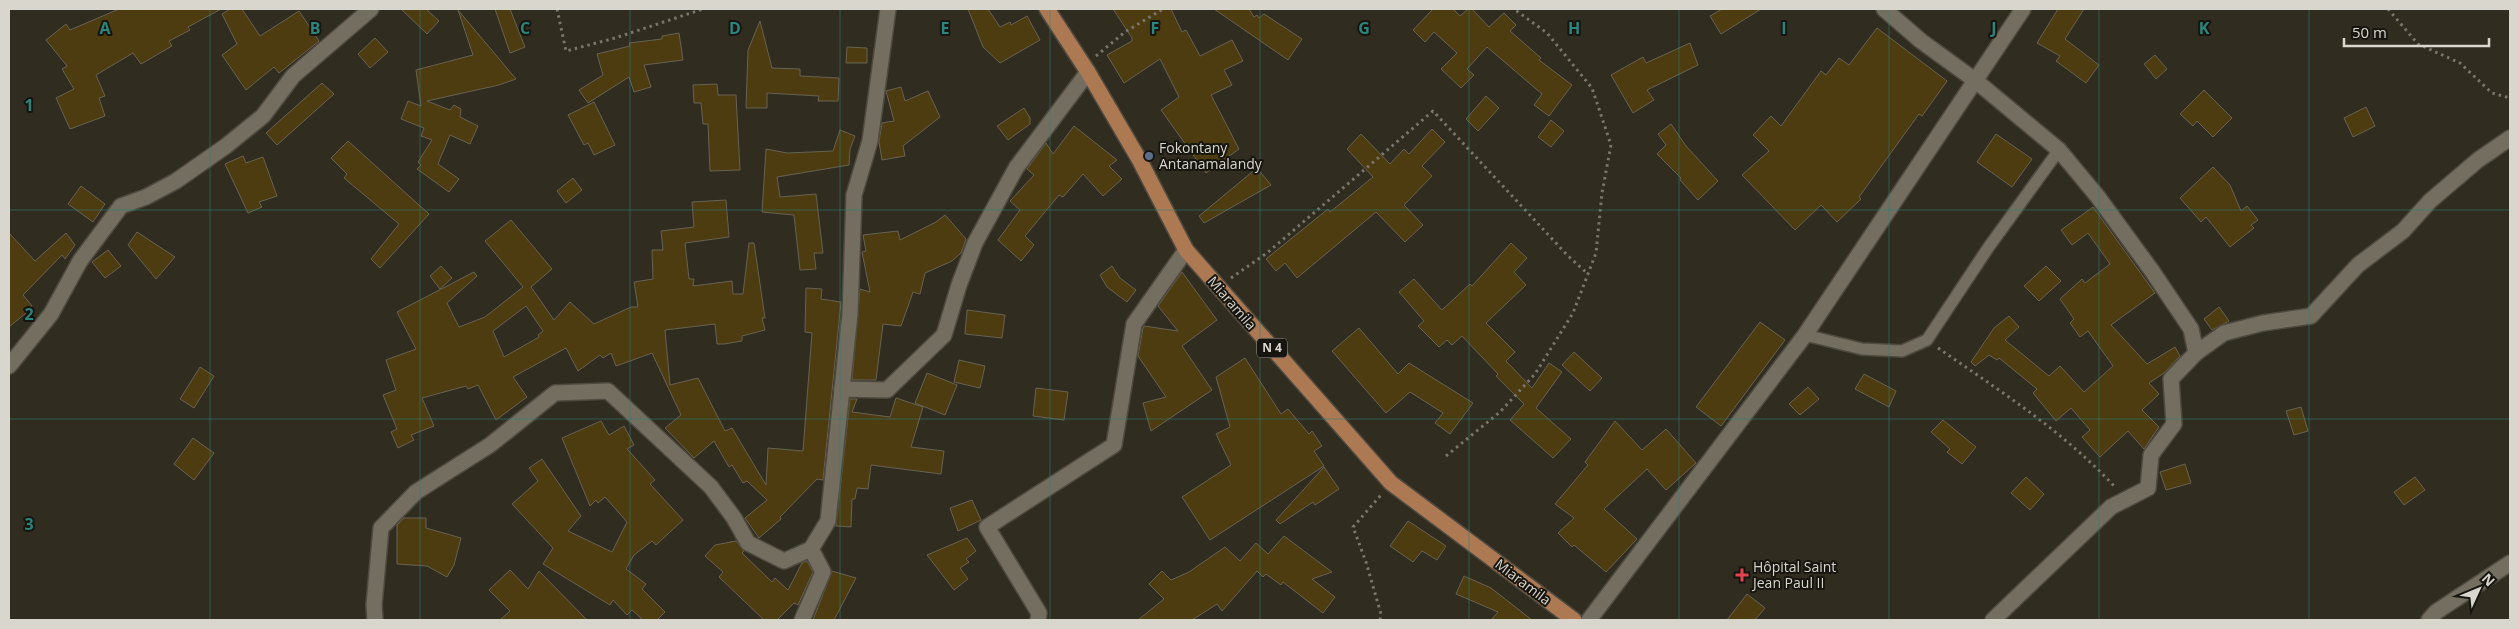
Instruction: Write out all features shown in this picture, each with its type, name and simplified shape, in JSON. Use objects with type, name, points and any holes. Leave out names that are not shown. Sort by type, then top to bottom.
[{"type":"main road","name":"Miaramila","points":[[1047,9],[1086,68],[1140,161],[1186,250],[1391,483],[1574,620]]},
{"type":"street","points":[[9,366],[51,314],[80,261],[121,206],[146,197],[176,181],[226,146],[263,116],[293,76],[371,9]]},
{"type":"street","points":[[374,620],[381,528],[416,492],[490,445],[555,393],[608,392],[711,487],[734,518],[748,543],[784,562],[811,548],[828,521],[850,314],[854,195],[870,141],[888,9]]},
{"type":"street","points":[[1884,9],[1921,41],[1976,81],[2059,150],[2098,197],[2152,271],[2191,329],[2196,353]]},
{"type":"street","points":[[1589,620],[1805,335],[2023,9]]},
{"type":"street","points":[[842,389],[887,390],[944,335],[959,286],[976,243],[1016,168],[1086,68]]},
{"type":"street","points":[[1993,620],[2111,507],[2148,488],[2151,455],[2174,424],[2171,379],[2196,353],[2224,333],[2263,323],[2311,316],[2358,265],[2404,231],[2430,201],[2478,160],[2510,138]]},
{"type":"street","points":[[1038,620],[1039,613],[987,527],[1114,445],[1134,324],[1186,250]]},
{"type":"street","points":[[802,620],[823,572],[811,548]]},
{"type":"street","points":[[2429,620],[2436,612],[2510,563]]},
{"type":"lane","points":[[1805,335],[1862,349],[1902,351],[1927,340],[1988,248],[2059,150]]},
{"type":"path","points":[[557,9],[566,51],[615,38],[702,9]]},
{"type":"path","points":[[1086,68],[1125,32],[1163,9]]},
{"type":"path","points":[[1446,456],[1500,412],[1535,374],[1573,313],[1596,253],[1602,193],[1611,145],[1592,88],[1547,33],[1514,9]]},
{"type":"path","points":[[2388,9],[2418,44],[2460,63],[2492,93],[2510,98]]},
{"type":"path","points":[[1219,287],[1267,253],[1433,111],[1568,256],[1588,274]]},
{"type":"path","points":[[1927,340],[2040,419],[2091,461],[2126,499]]},
{"type":"path","points":[[1380,620],[1381,614],[1366,562],[1353,527],[1391,483]]},
{"type":"building","points":[[119,9],[221,9],[188,27],[190,30],[169,41],[172,46],[141,64],[133,53],[96,75],[105,96],[99,98],[105,116],[70,129],[56,98],[74,89],[62,69],[67,66],[46,40],[66,24],[70,30]]},
{"type":"building","points":[[230,9],[242,9],[260,36],[299,11],[319,41],[279,73],[274,67],[246,90],[222,55],[237,44],[222,14]]},
{"type":"building","points":[[401,9],[426,9],[439,21],[427,34]]},
{"type":"building","points":[[495,9],[510,9],[525,47],[510,53]]},
{"type":"building","points":[[968,9],[988,9],[1000,27],[1010,22],[1011,25],[1027,16],[1040,40],[1000,63],[983,47]]},
{"type":"building","points":[[1113,9],[1171,9],[1182,32],[1186,30],[1200,56],[1232,40],[1243,61],[1224,70],[1232,85],[1211,95],[1239,149],[1206,173],[1161,110],[1179,97],[1160,59],[1124,83],[1107,55],[1132,41],[1132,38]]},
{"type":"building","points":[[1214,9],[1249,9],[1254,17],[1257,15],[1259,18],[1264,14],[1302,39],[1288,60]]},
{"type":"building","points":[[1433,9],[1453,9],[1460,16],[1468,9],[1472,9],[1489,27],[1504,13],[1516,25],[1510,31],[1541,58],[1539,60],[1572,85],[1549,116],[1534,105],[1542,94],[1487,47],[1467,69],[1474,75],[1461,88],[1441,69],[1457,53],[1434,32],[1425,42],[1413,30]]},
{"type":"building","points":[[1722,9],[1761,9],[1721,34],[1710,16]]},
{"type":"building","points":[[2058,9],[2084,9],[2065,39],[2099,65],[2086,83],[2056,61],[2060,56],[2037,43]]},
{"type":"building","points":[[458,10],[516,79],[499,85],[427,101],[450,110],[454,105],[461,109],[460,117],[478,126],[470,144],[450,135],[438,164],[459,179],[449,192],[417,169],[421,165],[418,162],[432,140],[421,136],[424,128],[401,119],[408,101],[421,106],[416,70],[473,55]]},
{"type":"building","points":[[760,21],[772,68],[800,69],[800,76],[839,78],[838,101],[818,101],[819,96],[767,93],[767,108],[746,108],[748,50]]},
{"type":"building","points":[[1877,28],[1947,81],[1922,116],[1919,114],[1859,197],[1861,199],[1837,222],[1821,205],[1795,230],[1742,175],[1769,151],[1753,135],[1771,116],[1781,126],[1821,71],[1826,75],[1839,58],[1849,65]]},
{"type":"building","points":[[679,33],[683,60],[644,65],[651,87],[634,92],[629,77],[588,103],[579,90],[603,75],[597,54],[630,46],[629,43],[662,39],[662,36]]},
{"type":"building","points":[[375,38],[388,52],[370,68],[358,54]]},
{"type":"building","points":[[1690,43],[1698,65],[1647,90],[1654,100],[1633,113],[1611,75],[1643,57],[1646,63]]},
{"type":"building","points":[[847,47],[867,48],[867,63],[846,63]]},
{"type":"building","points":[[2155,55],[2167,69],[2156,79],[2144,64]]},
{"type":"building","points":[[322,83],[334,94],[277,145],[266,133]]},
{"type":"building","points":[[717,84],[718,95],[736,95],[740,170],[710,171],[708,124],[703,124],[701,103],[694,103],[693,85]]},
{"type":"building","points":[[901,87],[905,101],[928,91],[940,117],[903,146],[905,156],[882,160],[879,142],[882,123],[894,121],[886,91]]},
{"type":"building","points":[[2204,90],[2232,118],[2213,137],[2197,121],[2193,126],[2180,114]]},
{"type":"building","points":[[1486,96],[1499,108],[1478,131],[1466,119]]},
{"type":"building","points":[[594,102],[615,145],[594,155],[588,143],[584,145],[568,115]]},
{"type":"building","points":[[2366,107],[2375,126],[2353,137],[2344,118]]},
{"type":"building","points":[[1024,108],[1030,118],[1030,124],[1008,140],[997,126]]},
{"type":"building","points":[[1551,120],[1564,131],[1551,147],[1538,137]]},
{"type":"building","points":[[1671,124],[1686,146],[1718,181],[1698,200],[1680,180],[1681,178],[1657,154],[1666,145],[1658,134]]},
{"type":"building","points":[[1074,126],[1117,160],[1109,166],[1122,179],[1103,196],[1083,174],[1063,197],[1059,195],[1025,236],[1034,245],[1021,261],[998,240],[1020,210],[1010,201],[1034,175],[1027,169],[1046,143],[1053,154]]},
{"type":"building","points":[[1432,129],[1445,142],[1422,166],[1432,176],[1404,205],[1423,225],[1405,242],[1376,212],[1297,278],[1285,263],[1276,271],[1266,259],[1328,209],[1330,212],[1373,177],[1347,149],[1361,134],[1390,164],[1404,149],[1409,154]]},
{"type":"building","points":[[840,130],[855,136],[850,149],[849,165],[777,177],[780,197],[816,194],[823,253],[814,253],[816,269],[800,270],[794,215],[762,212],[766,149],[787,153],[833,151]]},
{"type":"building","points":[[1996,134],[2032,159],[2012,187],[1977,162]]},
{"type":"building","points":[[348,141],[429,214],[380,268],[371,259],[399,224],[344,178],[347,174],[331,158]]},
{"type":"building","points":[[243,156],[246,163],[263,157],[277,196],[259,202],[262,207],[248,213],[225,164]]},
{"type":"building","points":[[2213,167],[2230,185],[2241,211],[2247,206],[2258,220],[2251,225],[2254,228],[2230,247],[2206,217],[2201,222],[2180,198]]},
{"type":"building","points":[[1257,168],[1271,185],[1204,223],[1199,216]]},
{"type":"building","points":[[573,178],[582,190],[566,203],[557,191]]},
{"type":"building","points":[[81,186],[105,204],[93,222],[68,204]]},
{"type":"building","points":[[726,200],[729,237],[685,243],[689,279],[694,279],[693,286],[732,281],[733,294],[743,294],[749,243],[754,243],[765,318],[762,318],[765,330],[742,336],[742,341],[717,344],[715,324],[665,330],[670,385],[698,378],[725,431],[732,428],[766,485],[768,448],[803,451],[812,333],[805,332],[806,288],[822,289],[821,299],[841,302],[823,480],[817,479],[780,517],[781,519],[759,538],[745,518],[767,500],[747,481],[743,483],[732,465],[729,467],[714,441],[694,458],[665,428],[681,415],[652,353],[616,366],[611,353],[603,358],[600,355],[578,371],[566,348],[513,377],[527,397],[496,420],[478,385],[468,389],[466,386],[422,398],[434,426],[411,435],[414,440],[398,448],[391,432],[397,429],[383,395],[396,390],[386,360],[416,349],[397,312],[474,272],[477,276],[447,303],[459,327],[485,317],[523,287],[485,241],[511,220],[552,269],[531,287],[554,320],[570,302],[594,324],[631,307],[638,307],[634,282],[653,279],[652,250],[663,250],[661,231],[694,227],[692,202]],"holes":[[[526,306],[543,331],[538,335],[539,337],[504,357],[493,331]]]},
{"type":"building","points":[[2093,207],[2155,293],[2111,325],[2147,364],[2175,347],[2180,356],[2164,373],[2149,383],[2159,394],[2142,410],[2159,427],[2144,449],[2128,431],[2100,457],[2082,437],[2090,430],[2071,408],[2056,421],[2033,393],[2037,389],[1999,358],[1997,360],[1989,355],[1975,366],[1971,362],[1994,328],[2009,316],[2019,327],[2005,340],[2049,376],[2060,366],[2084,392],[2113,366],[2088,331],[2080,337],[2070,323],[2074,319],[2060,299],[2082,279],[2085,283],[2110,264],[2088,233],[2072,245],[2061,230]]},
{"type":"building","points":[[945,215],[966,239],[961,253],[952,261],[925,273],[920,294],[913,292],[901,326],[883,324],[876,380],[852,380],[860,289],[870,292],[862,252],[866,251],[863,235],[898,231],[900,240],[936,222]]},
{"type":"building","points":[[137,232],[175,257],[156,279],[128,245]]},
{"type":"building","points":[[9,233],[35,261],[66,233],[75,245],[65,259],[62,255],[23,295],[32,306],[9,327]]},
{"type":"building","points":[[1511,243],[1527,258],[1514,272],[1526,285],[1486,323],[1515,352],[1506,361],[1532,388],[1549,363],[1562,372],[1536,408],[1571,439],[1553,458],[1510,420],[1524,404],[1496,376],[1498,374],[1462,336],[1452,345],[1447,340],[1439,347],[1418,326],[1424,321],[1399,292],[1414,279],[1442,310],[1470,284],[1472,286]]},
{"type":"building","points":[[108,250],[121,266],[105,278],[92,262]]},
{"type":"building","points":[[441,266],[452,278],[440,289],[430,276]]},
{"type":"building","points":[[1112,266],[1120,278],[1136,290],[1127,302],[1107,287],[1100,275]]},
{"type":"building","points":[[2046,266],[2061,281],[2039,301],[2024,286]]},
{"type":"building","points":[[1182,272],[1217,320],[1182,346],[1212,390],[1151,431],[1143,403],[1166,397],[1138,356],[1143,328],[1144,326],[1178,331],[1158,306]]},
{"type":"building","points":[[2219,307],[2229,321],[2212,330],[2204,319]]},
{"type":"building","points":[[967,310],[1005,315],[1002,338],[965,334]]},
{"type":"building","points":[[1760,322],[1785,340],[1721,426],[1696,407]]},
{"type":"building","points":[[1359,328],[1398,374],[1409,363],[1473,403],[1450,434],[1435,423],[1443,413],[1410,392],[1386,413],[1332,351]]},
{"type":"building","points":[[1574,352],[1602,378],[1590,391],[1562,365]]},
{"type":"building","points":[[1245,358],[1281,414],[1288,409],[1309,434],[1312,431],[1322,446],[1314,451],[1324,466],[1210,540],[1182,497],[1231,465],[1216,434],[1230,427],[1216,377]]},
{"type":"building","points":[[959,360],[985,366],[980,388],[954,382]]},
{"type":"building","points":[[200,367],[214,376],[194,408],[180,399]]},
{"type":"building","points":[[927,373],[957,385],[945,415],[915,403]]},
{"type":"building","points":[[1864,374],[1896,391],[1889,407],[1855,389]]},
{"type":"building","points":[[1808,387],[1819,399],[1800,415],[1789,404]]},
{"type":"building","points":[[1036,388],[1068,392],[1064,420],[1033,416]]},
{"type":"building","points":[[896,398],[923,407],[911,447],[944,451],[941,474],[871,465],[868,489],[857,488],[855,499],[852,499],[851,527],[836,526],[850,399],[857,399],[852,412],[890,417]]},
{"type":"building","points":[[2301,407],[2308,431],[2294,435],[2286,411]]},
{"type":"building","points":[[1943,420],[1976,447],[1962,464],[1947,452],[1950,449],[1931,432]]},
{"type":"building","points":[[601,421],[609,435],[624,426],[634,445],[627,449],[655,480],[650,484],[683,520],[656,545],[652,541],[634,555],[626,569],[646,584],[642,589],[665,612],[657,620],[643,620],[632,610],[627,615],[613,600],[610,605],[543,564],[553,548],[512,504],[538,481],[529,468],[542,459],[581,516],[568,531],[612,552],[627,522],[605,497],[598,503],[596,500],[590,506],[562,438]]},
{"type":"building","points":[[1615,421],[1642,450],[1666,429],[1696,463],[1666,490],[1647,469],[1604,509],[1637,539],[1606,572],[1574,545],[1572,547],[1558,533],[1574,518],[1555,504],[1588,465],[1585,462]]},
{"type":"building","points":[[193,438],[214,453],[194,480],[174,464]]},
{"type":"building","points":[[2185,464],[2191,483],[2166,490],[2160,472]]},
{"type":"building","points":[[1324,467],[1339,489],[1315,505],[1313,502],[1280,524],[1276,520]]},
{"type":"building","points":[[2026,477],[2044,494],[2030,510],[2011,493]]},
{"type":"building","points":[[2415,477],[2425,490],[2404,505],[2394,492]]},
{"type":"building","points":[[972,500],[981,520],[958,531],[950,508]]},
{"type":"building","points":[[404,518],[426,518],[426,528],[461,538],[454,565],[447,577],[427,566],[397,564],[397,525]]},
{"type":"building","points":[[1408,521],[1446,546],[1437,560],[1422,551],[1413,562],[1390,546]]},
{"type":"building","points":[[1284,536],[1332,572],[1312,579],[1335,597],[1323,613],[1283,582],[1281,585],[1266,574],[1263,577],[1257,571],[1222,611],[1217,604],[1192,620],[1138,620],[1164,599],[1149,584],[1162,571],[1171,580],[1189,572],[1225,547],[1240,561],[1256,543],[1268,554]]},
{"type":"building","points":[[967,538],[976,551],[966,559],[969,562],[960,568],[968,579],[954,590],[927,555]]},
{"type":"building","points":[[736,541],[744,551],[742,553],[772,582],[775,578],[788,590],[802,563],[807,561],[813,572],[798,605],[794,603],[777,620],[764,620],[719,577],[723,572],[705,556],[715,545]]},
{"type":"building","points":[[510,570],[528,589],[539,571],[587,620],[500,620],[510,611],[489,590]]},
{"type":"building","points":[[832,571],[856,578],[834,620],[813,620]]},
{"type":"building","points":[[1464,576],[1491,588],[1532,620],[1491,620],[1498,612],[1456,594]]},
{"type":"building","points":[[1747,594],[1765,608],[1755,620],[1727,620]]},
{"type":"place","name":"Fokontany Antanamalandy","points":[[1149,156]]},
{"type":"place","name":"Hôpital Saint Jean Paul II","points":[[1742,575]]}]
